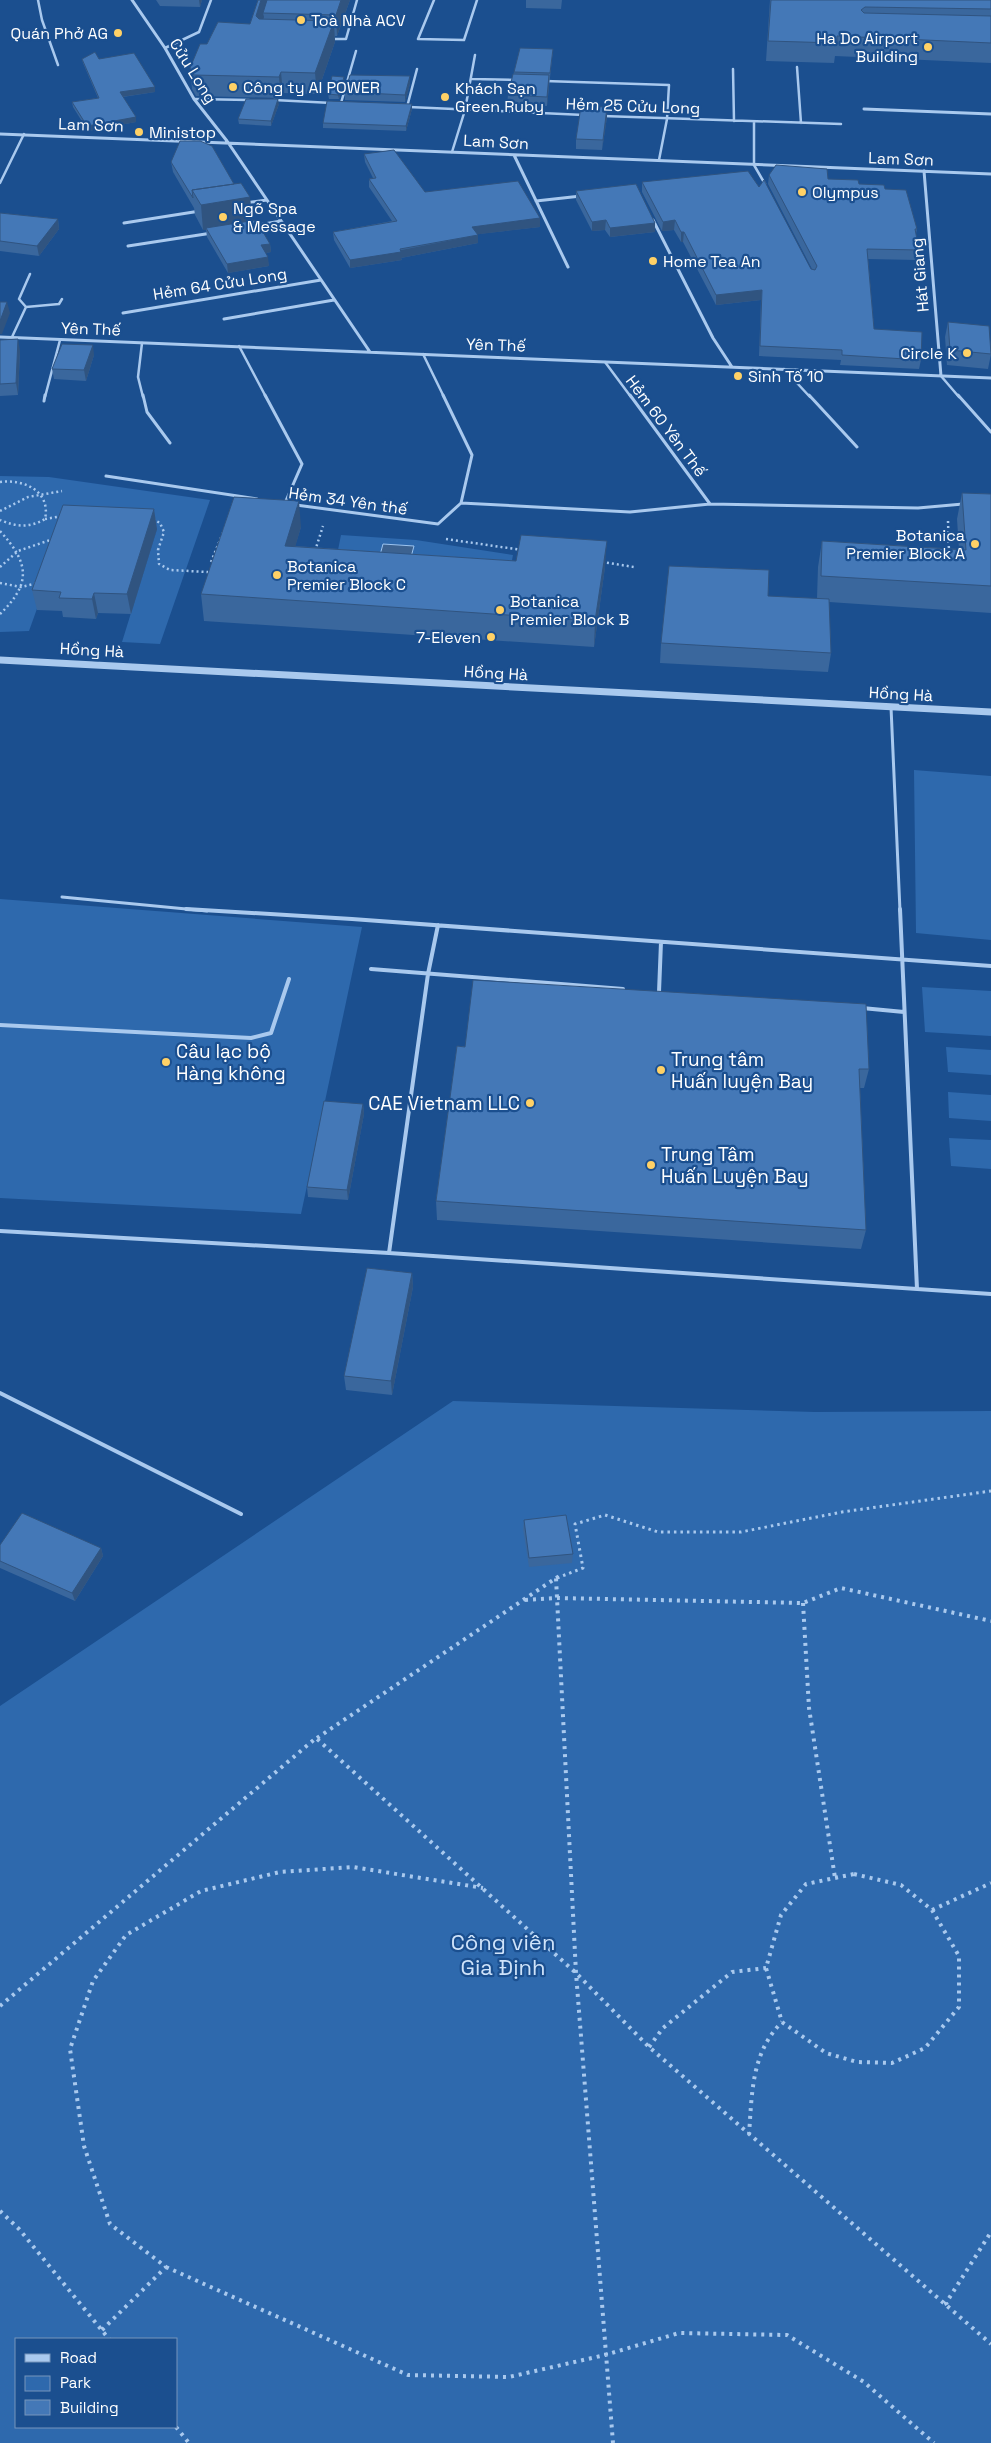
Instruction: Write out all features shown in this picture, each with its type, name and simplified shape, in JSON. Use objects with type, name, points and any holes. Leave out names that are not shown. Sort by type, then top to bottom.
[{"type":"street","name":"Cửu Long","points":[[132,0],[165,48],[194,99],[227,142],[370,352]]},
{"type":"street","points":[[864,109],[991,114]]},
{"type":"street","name":"Lam Sơn","points":[[0,134],[991,174]]},
{"type":"street","points":[[514,155],[568,266]]},
{"type":"street","name":"Hát Giang","points":[[924,171],[941,376]]},
{"type":"street","points":[[536,201],[582,196]]},
{"type":"street","points":[[238,204],[267,200]]},
{"type":"street","points":[[124,223],[210,209]]},
{"type":"street","points":[[650,214],[713,338],[732,367]]},
{"type":"street","points":[[243,228],[281,222]]},
{"type":"street","points":[[128,246],[214,232]]},
{"type":"street","name":"Hẻm 64 Cửu Long","points":[[123,313],[321,280]]},
{"type":"street","points":[[224,319],[334,300]]},
{"type":"street","name":"Yên Thế","points":[[0,337],[991,378]]},
{"type":"street","name":"Hồng Hà","points":[[0,660],[991,712]]},
{"type":"lane","points":[[38,0],[42,20],[58,65]]},
{"type":"lane","points":[[165,48],[199,32],[211,0]]},
{"type":"lane","points":[[324,39],[346,39],[357,0]]},
{"type":"lane","points":[[434,0],[418,38],[464,40],[477,0]]},
{"type":"lane","points":[[341,103],[356,51]]},
{"type":"lane","points":[[452,152],[465,110],[472,79],[474,55]]},
{"type":"lane","points":[[798,67],[801,123]]},
{"type":"lane","name":"Hẻm 25 Cửu Long","points":[[418,69],[407,107],[592,116]]},
{"type":"lane","points":[[733,69],[734,121]]},
{"type":"lane","points":[[472,79],[521,80]]},
{"type":"lane","points":[[541,81],[669,85],[667,119],[659,160]]},
{"type":"lane","points":[[194,99],[258,100]]},
{"type":"lane","points":[[268,100],[350,104]]},
{"type":"lane","name":"Hẻm 25 Cửu Long","points":[[601,116],[841,124]]},
{"type":"lane","points":[[754,122],[754,165],[768,191]]},
{"type":"lane","points":[[0,183],[24,134]]},
{"type":"lane","points":[[26,307],[19,299],[30,274]]},
{"type":"lane","points":[[26,307],[59,304],[62,299]]},
{"type":"lane","points":[[12,337],[26,307]]},
{"type":"lane","points":[[44,401],[60,340]]},
{"type":"lane","points":[[142,343],[138,377],[147,412],[170,443]]},
{"type":"lane","points":[[239,346],[302,464],[285,503]]},
{"type":"lane","points":[[423,354],[472,455],[461,503],[630,512],[710,504],[918,508],[964,504]]},
{"type":"lane","name":"Hẻm 60 Yên Thế","points":[[605,362],[710,504]]},
{"type":"lane","points":[[784,369],[857,447]]},
{"type":"lane","points":[[941,376],[991,432]]},
{"type":"lane","name":"Hẻm 34 Yên thế","points":[[106,476],[266,500]]},
{"type":"lane","name":"Hẻm 34 Yên thế","points":[[275,502],[438,524],[461,503]]},
{"type":"lane","points":[[891,707],[917,1289]]},
{"type":"lane","points":[[62,897],[180,910],[438,925],[991,966]]},
{"type":"lane","points":[[389,1253],[428,974],[438,925]]},
{"type":"lane","points":[[659,992],[661,942]]},
{"type":"lane","points":[[371,969],[630,990]]},
{"type":"lane","points":[[0,1025],[251,1038],[272,1033],[289,979]]},
{"type":"lane","points":[[649,991],[668,993]]},
{"type":"lane","points":[[855,1008],[904,1012]]},
{"type":"lane","points":[[0,1231],[389,1253],[991,1294]]},
{"type":"lane","points":[[0,1393],[241,1514]]},
{"type":"path","points":[[0,482],[22,483],[40,494],[47,506],[45,519]]},
{"type":"path","points":[[0,510],[20,500],[40,494],[62,491]]},
{"type":"path","points":[[0,520],[26,526],[45,519],[70,514]]},
{"type":"path","points":[[947,515],[949,558]]},
{"type":"path","points":[[148,517],[163,527],[158,550],[159,564],[170,570],[208,572]]},
{"type":"path","points":[[312,560],[323,525]]},
{"type":"path","points":[[0,531],[18,551],[24,572],[14,599],[0,614]]},
{"type":"path","points":[[0,567],[18,551],[36,543],[59,538]]},
{"type":"path","points":[[517,558],[519,550]]},
{"type":"path","points":[[0,583],[20,587],[43,582]]},
{"type":"path","points":[[0,2006],[316,1738],[556,1578],[583,1568],[575,1524],[605,1515],[658,1532],[740,1532],[842,1512],[965,1493],[991,1491]]},
{"type":"path","points":[[556,1578],[576,1973],[612,2443]]},
{"type":"path","points":[[525,1600],[557,1598],[803,1603],[841,1588],[991,1621]]},
{"type":"path","points":[[803,1603],[809,1708],[835,1878]]},
{"type":"path","points":[[316,1738],[576,1973],[650,2047],[749,2136],[946,2303],[991,2344]]},
{"type":"path","points":[[483,1888],[353,1867],[280,1872],[201,1891],[126,1935],[93,1981],[70,2050],[84,2146],[110,2224],[166,2267],[408,2375],[510,2377],[605,2355],[678,2332],[788,2335],[864,2382],[934,2443]]},
{"type":"path","points":[[854,1874],[901,1885],[932,1910],[959,1956],[959,2007],[925,2048],[892,2063],[857,2062],[826,2053],[782,2022],[766,1968],[781,1915],[806,1884],[835,1878],[854,1874]]},
{"type":"path","points":[[932,1910],[991,1882]]},
{"type":"path","points":[[650,2047],[663,2028],[732,1972],[766,1968]]},
{"type":"path","points":[[749,2136],[757,2059],[770,2031],[782,2022]]},
{"type":"path","points":[[0,2211],[19,2229],[108,2338]]},
{"type":"path","points":[[946,2303],[991,2232]]},
{"type":"path","points":[[102,2330],[166,2267]]},
{"type":"path","points":[[177,2428],[189,2443]]},
{"type":"green space","points":[[0,476],[49,477],[210,500],[160,644],[122,642],[157,529],[67,525],[29,631],[0,632]]},
{"type":"green space","points":[[341,535],[416,540],[513,555],[508,581],[337,555]]},
{"type":"green space","points":[[914,770],[991,776],[991,940],[916,933]]},
{"type":"green space","name":"Câu lạc bộ Hàng không","points":[[0,899],[362,927],[301,1214],[0,1198]]},
{"type":"green space","points":[[922,987],[991,991],[991,1036],[925,1032]]},
{"type":"green space","points":[[946,1047],[991,1050],[991,1075],[948,1072]]},
{"type":"green space","points":[[948,1092],[991,1095],[991,1121],[949,1118]]},
{"type":"green space","points":[[949,1138],[991,1140],[991,1169],[951,1166]]},
{"type":"green space","name":"Công viên Gia Định","points":[[453,1401],[815,1412],[991,1411],[991,2443],[0,2443],[0,1706]]},
{"type":"shaded area","points":[[383,544],[414,546],[411,557],[380,555]]},
{"type":"building","points":[[258,0],[261,0],[256,16],[259,19],[334,21],[315,73],[281,72],[279,77],[194,75],[190,68],[200,44],[207,44],[218,22],[250,24]]},
{"type":"building","points":[[267,0],[341,0],[336,15],[263,13]]},
{"type":"building","points":[[771,0],[991,0],[991,9],[865,7],[861,10],[864,13],[991,16],[991,43],[837,36],[837,43],[768,41]]},
{"type":"building","points":[[520,48],[553,49],[550,73],[514,72]]},
{"type":"building","points":[[95,52],[99,59],[134,53],[155,87],[120,92],[136,117],[87,126],[72,102],[99,98],[82,59]]},
{"type":"building","points":[[513,74],[549,75],[547,97],[508,95]]},
{"type":"building","points":[[350,75],[410,76],[405,95],[345,92]]},
{"type":"building","points":[[332,76],[344,77],[338,95],[328,94]]},
{"type":"building","points":[[246,99],[278,99],[271,121],[238,119]]},
{"type":"building","points":[[327,101],[412,104],[406,126],[323,123]]},
{"type":"building","points":[[581,106],[607,107],[603,140],[576,139]]},
{"type":"building","points":[[180,141],[200,141],[212,146],[234,184],[192,190],[193,198],[171,162]]},
{"type":"building","points":[[394,150],[425,192],[518,181],[540,218],[472,227],[478,235],[400,249],[401,252],[350,260],[333,232],[397,221],[369,179],[376,178],[364,154]]},
{"type":"building","points":[[776,165],[827,169],[828,179],[858,180],[859,184],[884,185],[885,189],[906,190],[917,229],[915,229],[919,250],[867,249],[874,329],[922,332],[921,360],[842,355],[842,350],[760,346],[762,290],[716,295],[684,232],[681,232],[675,220],[663,222],[642,182],[748,171],[759,187],[764,180],[811,269],[815,270],[817,266],[769,175]]},
{"type":"building","points":[[241,183],[250,197],[201,205],[192,190]]},
{"type":"building","points":[[636,184],[655,223],[610,228],[606,220],[592,222],[576,191]]},
{"type":"building","points":[[0,213],[58,219],[37,246],[0,241]]},
{"type":"building","points":[[256,220],[270,244],[261,245],[268,257],[227,264],[206,228]]},
{"type":"building","points":[[0,302],[7,302],[0,321]]},
{"type":"building","points":[[948,322],[989,326],[991,354],[950,350]]},
{"type":"building","points":[[18,339],[16,383],[0,384],[0,340]]},
{"type":"building","points":[[62,344],[93,345],[84,370],[52,369]]},
{"type":"building","points":[[962,493],[991,494],[991,586],[821,576],[822,541],[966,550]]},
{"type":"building","points":[[234,497],[299,501],[285,546],[516,561],[521,535],[607,541],[595,621],[201,594]]},
{"type":"building","points":[[63,505],[154,509],[127,594],[94,593],[92,599],[59,598],[61,592],[32,590]]},
{"type":"building","points":[[669,566],[769,570],[768,596],[829,599],[831,653],[661,643]]},
{"type":"building","name":"Trung Tâm Huấn Luyện Bay","points":[[473,980],[866,1004],[869,1069],[859,1069],[866,1230],[436,1201],[457,1046],[465,1047]]},
{"type":"building","points":[[324,1101],[363,1104],[347,1190],[307,1187]]},
{"type":"building","points":[[367,1268],[412,1273],[391,1381],[344,1376]]},
{"type":"building","points":[[22,1513],[101,1548],[72,1593],[0,1561],[0,1545]]},
{"type":"building","points":[[566,1515],[573,1554],[529,1558],[524,1520]]},
{"type":"place","name":"Toà Nhà ACV","points":[[301,20]]},
{"type":"place","name":"Quán Phở AG","points":[[118,33]]},
{"type":"place","name":"Ha Do Airport Building","points":[[928,47]]},
{"type":"place","name":"Công ty AI POWER","points":[[233,87]]},
{"type":"place","name":"Khách Sạn Green Ruby","points":[[445,97]]},
{"type":"place","name":"Ministop","points":[[139,132]]},
{"type":"place","name":"Olympus","points":[[802,192]]},
{"type":"place","name":"Ngõ Spa & Message","points":[[223,217]]},
{"type":"place","name":"Home Tea An","points":[[653,261]]},
{"type":"place","name":"Circle K","points":[[967,353]]},
{"type":"place","name":"Sinh Tố 10","points":[[738,376]]},
{"type":"place","name":"Botanica Premier Block A","points":[[975,544]]},
{"type":"place","name":"Botanica Premier Block C","points":[[277,575]]},
{"type":"place","name":"Botanica Premier Block B","points":[[500,610]]},
{"type":"place","name":"7-Eleven","points":[[491,637]]},
{"type":"place","name":"Câu lạc bộ Hàng không","points":[[166,1062]]},
{"type":"place","name":"Trung tâm Huấn luyện Bay","points":[[661,1070]]},
{"type":"place","name":"CAE Vietnam LLC","points":[[530,1103]]},
{"type":"place","name":"Trung Tâm Huấn Luyện Bay","points":[[651,1165]]}]
